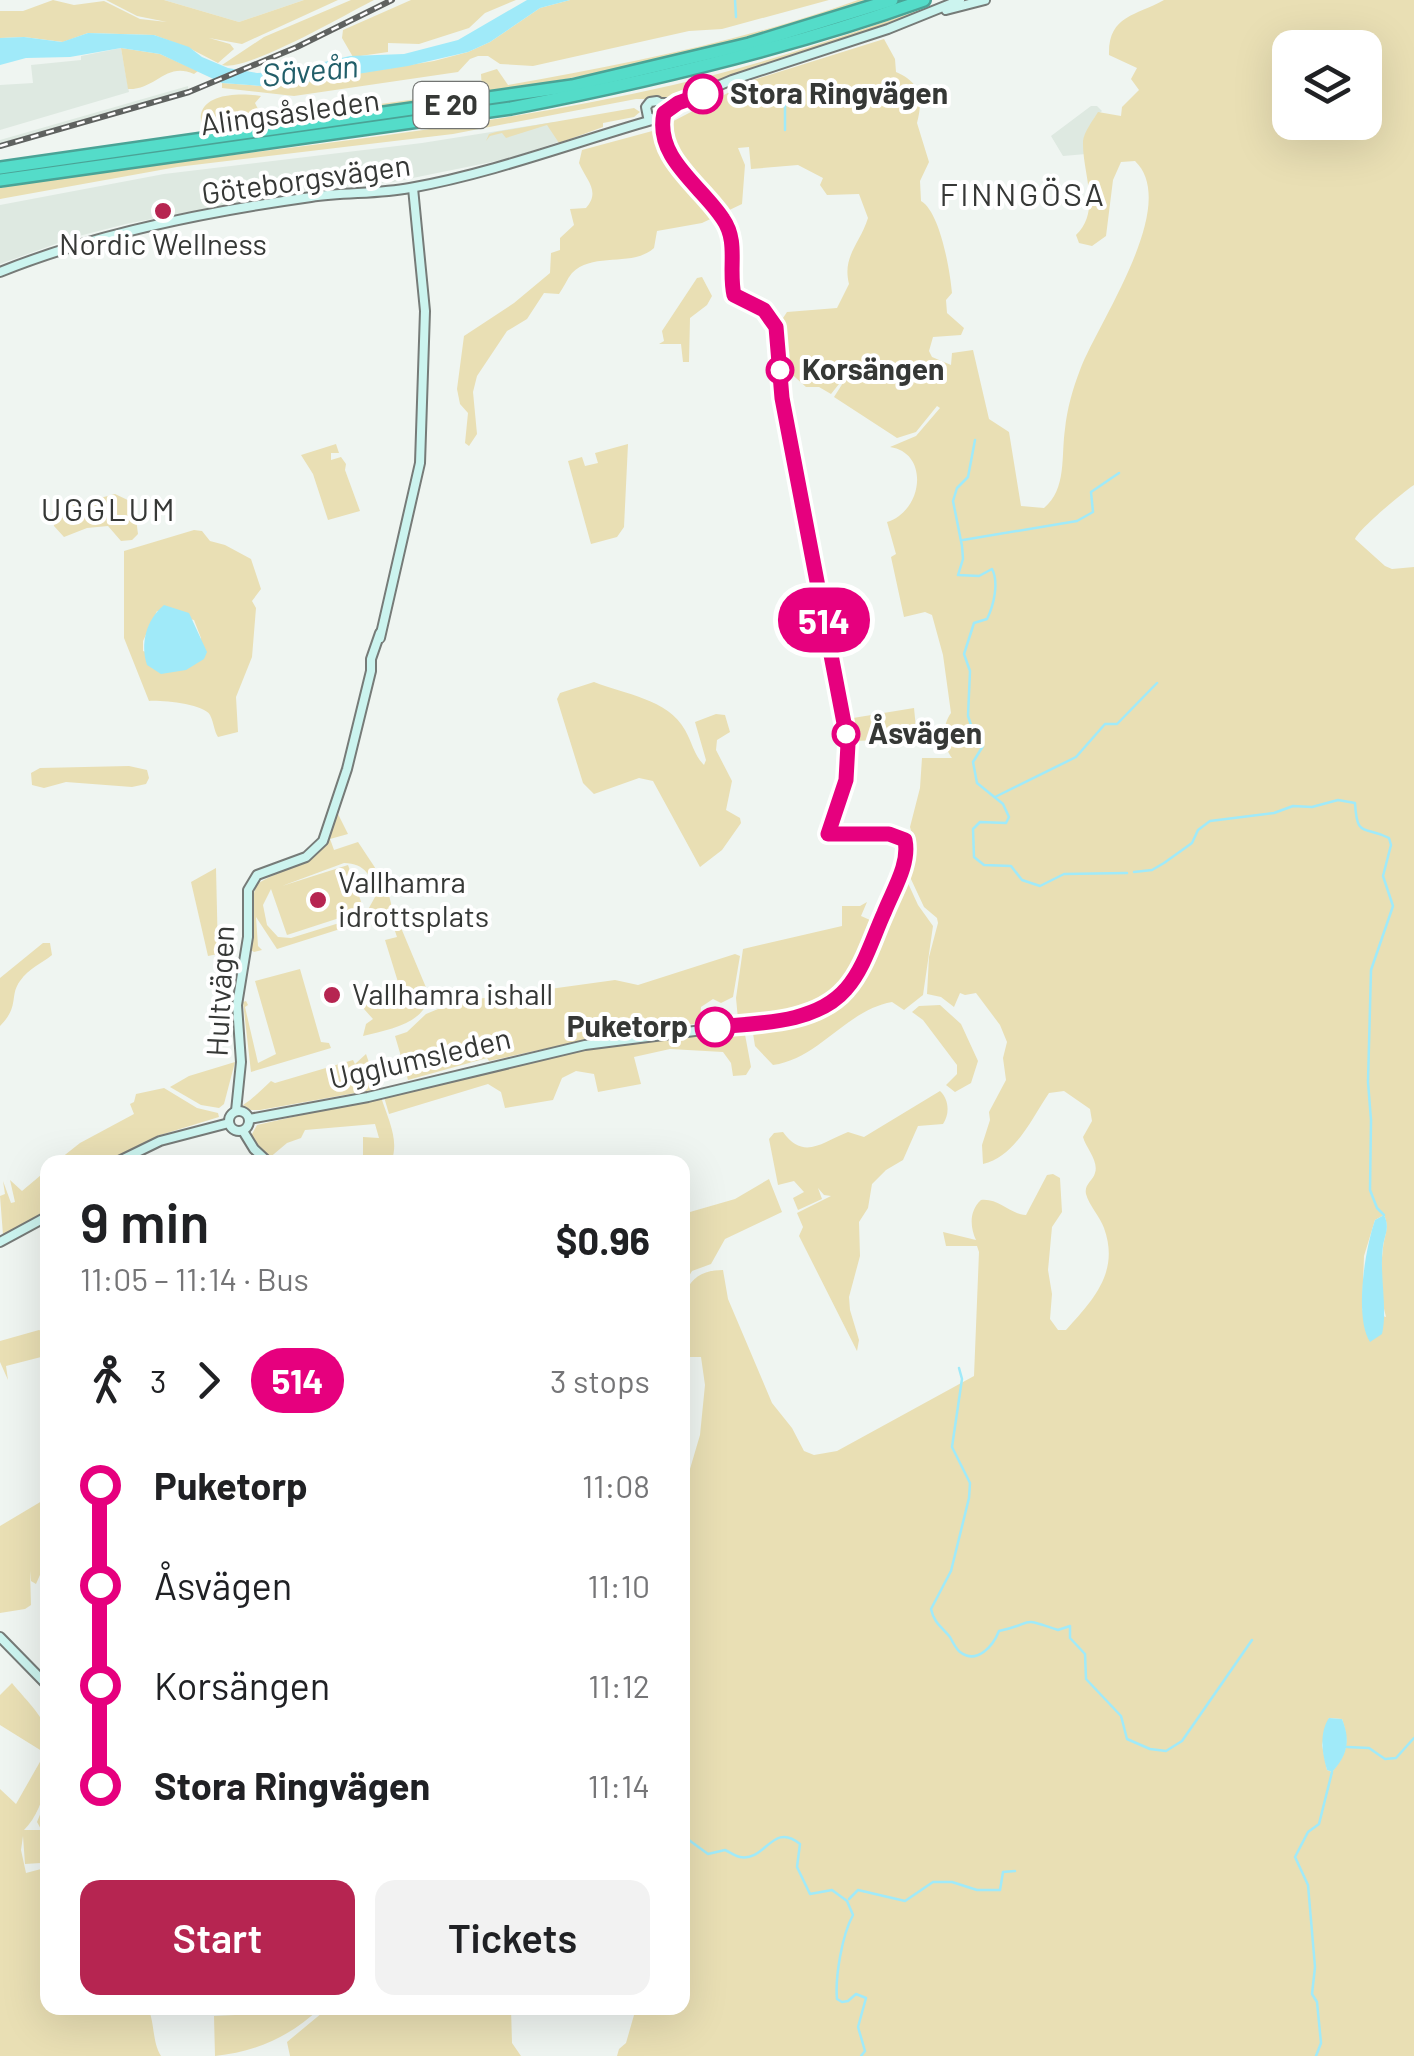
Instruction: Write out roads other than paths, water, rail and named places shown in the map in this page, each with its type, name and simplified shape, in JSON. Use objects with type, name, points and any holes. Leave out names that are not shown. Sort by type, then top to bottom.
[{"type":"highway","name":"E 20","points":[[0,168],[552,89],[701,57],[892,0]]},
{"type":"highway","name":"Alingsåsleden","points":[[0,180],[474,114],[587,94],[751,55],[924,0]]},
{"type":"street","points":[[678,103],[650,102],[649,116],[660,119],[678,103],[732,80],[960,0]]},
{"type":"street","points":[[936,11],[985,0]]},
{"type":"street","points":[[661,103],[664,113]]},
{"type":"street","name":"Göteborgsvägen","points":[[0,272],[142,228],[312,197],[413,188],[490,170],[649,116]]},
{"type":"street","name":"Hultvägen","points":[[236,1112],[241,1062],[238,996],[248,937],[248,890],[257,876],[306,857],[323,842],[347,769],[420,462],[425,311],[413,188]]},
{"type":"street","name":"Ugglumsleden","points":[[249,1119],[381,1094],[585,1045],[765,1022],[822,1008],[845,991],[858,972],[901,871],[906,849],[903,838]]},
{"type":"street","points":[[236,1112],[244,1112],[249,1119],[243,1131],[234,1130],[230,1123],[236,1112]]},
{"type":"street","points":[[131,1155],[160,1141],[230,1123]]},
{"type":"street","points":[[243,1131],[260,1155]]},
{"type":"street","points":[[0,1242],[40,1220]]},
{"type":"street","points":[[0,1638],[40,1678]]},
{"type":"water","name":"Säveån","points":[[527,0],[570,0],[540,8],[468,52],[408,66],[275,87],[222,83],[160,54],[121,48],[70,57],[26,58],[0,65],[0,38],[62,42],[88,33],[154,35],[189,47],[228,68],[281,72],[350,56],[404,54],[458,40]]},
{"type":"water","points":[[164,605],[189,613],[207,652],[204,659],[186,670],[161,674],[147,665],[144,649],[149,625]]},
{"type":"water","points":[[1384,1215],[1384,1324],[1382,1334],[1370,1342],[1363,1316],[1363,1282],[1375,1220]]},
{"type":"water","points":[[1329,1718],[1342,1719],[1347,1741],[1332,1772],[1327,1770],[1322,1743]]},
{"type":"waterway","points":[[735,0],[736,17]]},
{"type":"waterway","points":[[785,99],[785,130]]},
{"type":"waterway","points":[[975,440],[968,477],[957,488],[953,501],[963,559],[958,575],[979,576],[992,569],[995,587],[987,619],[974,623],[964,654],[970,671],[968,716],[983,746],[973,762],[977,783],[1003,804],[1009,817],[1006,823],[980,822],[973,829],[974,857],[984,865],[1011,866],[1022,880],[1040,886],[1064,874],[1127,873]]},
{"type":"waterway","points":[[963,540],[1077,521],[1093,512],[1091,492],[1119,473]]},
{"type":"waterway","points":[[995,797],[1076,757],[1105,724],[1117,724],[1157,683]]},
{"type":"waterway","points":[[1134,872],[1152,870],[1164,863],[1192,843],[1198,830],[1210,821],[1274,813],[1293,806],[1312,807],[1338,800],[1355,803],[1360,826],[1389,838],[1391,845],[1383,876],[1393,906],[1371,970],[1368,1082],[1370,1190],[1384,1215]]},
{"type":"waterway","points":[[959,1368],[962,1379],[952,1447],[970,1483],[969,1498],[951,1571],[931,1609],[959,1651],[978,1655],[989,1648],[999,1631],[1027,1622],[1058,1630],[1070,1626],[1070,1638],[1085,1654],[1086,1679],[1121,1716],[1127,1739],[1166,1751],[1182,1741],[1252,1640]]},
{"type":"waterway","points":[[1347,1747],[1369,1748],[1385,1759],[1396,1758],[1414,1738]]},
{"type":"waterway","points":[[1316,2056],[1321,2043],[1317,2002],[1312,1994],[1315,1967],[1308,1885],[1295,1857],[1308,1832],[1319,1824],[1332,1772]]},
{"type":"waterway","points":[[690,1841],[708,1854],[725,1850],[749,1857],[776,1839],[790,1838],[800,1844],[797,1867],[810,1894],[832,1890],[847,1901],[853,1915],[840,1956],[837,1999],[848,2001],[856,1994],[866,1998],[858,2027],[865,2051],[861,2056]]},
{"type":"waterway","points":[[849,1899],[858,1890],[905,1901],[933,1882],[1000,1890],[1003,1872],[1015,1871]]},
{"type":"railway","points":[[0,146],[189,92],[297,47],[392,0]]},
{"type":"place","name":"Stora Ringvägen","points":[[703,94]]},
{"type":"place","name":"Nordic Wellness","points":[[163,211]]},
{"type":"place","name":"Korsängen","points":[[780,370]]},
{"type":"place","name":"Åsvägen","points":[[846,734]]},
{"type":"place","name":"Vallhamra idrottsplats","points":[[318,900]]},
{"type":"place","name":"Vallhamra ishall","points":[[332,995]]},
{"type":"place","name":"Puketorp","points":[[715,1027]]},
{"type":"district","name":"FINNGÖSA","points":[[1023,195]]},
{"type":"district","name":"UGGLUM","points":[[109,510]]}]
